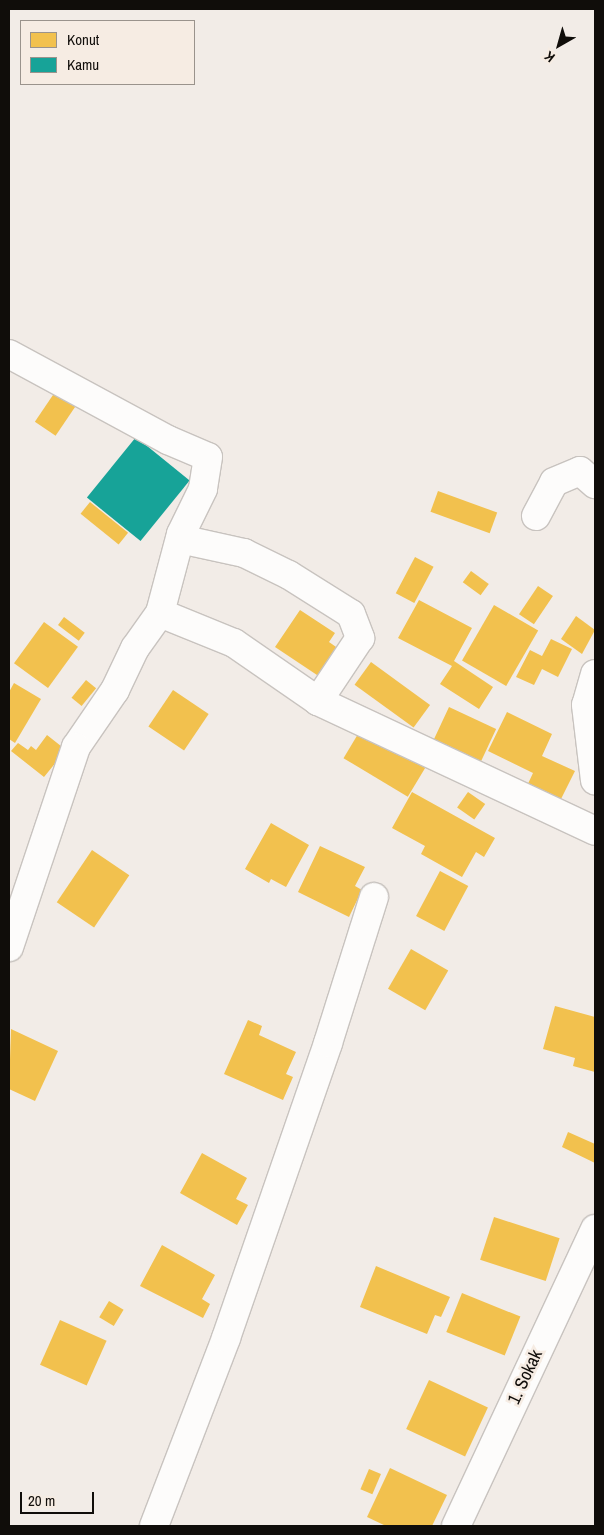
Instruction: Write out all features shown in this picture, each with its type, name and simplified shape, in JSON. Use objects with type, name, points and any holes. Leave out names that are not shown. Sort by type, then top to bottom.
[{"type":"street","points":[[9,354],[168,440],[208,457],[203,488],[180,539],[160,613],[135,648],[115,690],[76,747],[9,947]]},
{"type":"street","points":[[536,516],[554,482],[580,470],[595,484]]},
{"type":"street","points":[[180,539],[244,553],[289,576],[351,614],[360,638],[318,702]]},
{"type":"street","points":[[160,613],[234,643],[318,702],[595,831]]},
{"type":"street","points":[[595,674],[586,705],[595,780]]},
{"type":"street","points":[[154,1526],[226,1338],[328,1043],[374,897]]},
{"type":"street","name":"1. Sokak","points":[[456,1526],[595,1229]]},
{"type":"building: Konut","points":[[55,392],[76,406],[56,436],[35,422]]},
{"type":"building: Konut","points":[[438,491],[497,513],[490,533],[430,512]]},
{"type":"building: Konut","points":[[90,502],[128,533],[119,544],[81,514]]},
{"type":"building: Konut","points":[[415,557],[434,567],[414,603],[396,593]]},
{"type":"building: Konut","points":[[471,571],[489,584],[481,595],[463,582]]},
{"type":"building: Konut","points":[[538,586],[553,596],[534,624],[519,614]]},
{"type":"building: Konut","points":[[419,600],[472,628],[454,661],[493,687],[479,709],[440,684],[452,666],[398,638]]},
{"type":"building: Konut","points":[[494,605],[538,630],[506,686],[462,660]]},
{"type":"building: Konut","points":[[300,610],[335,633],[329,642],[339,649],[320,677],[275,647]]},
{"type":"building: Konut","points":[[576,616],[595,630],[582,654],[561,639]]},
{"type":"building: Konut","points":[[64,617],[85,633],[79,641],[58,625]]},
{"type":"building: Konut","points":[[44,622],[78,647],[48,688],[14,663]]},
{"type":"building: Konut","points":[[551,639],[572,649],[558,677],[542,669],[534,685],[516,677],[530,650],[542,656]]},
{"type":"building: Konut","points":[[371,662],[430,705],[414,728],[355,685]]},
{"type":"building: Konut","points":[[86,680],[96,688],[82,706],[72,698]]},
{"type":"building: Konut","points":[[14,683],[41,699],[15,743],[9,739],[9,692]]},
{"type":"building: Konut","points":[[173,690],[209,714],[184,751],[148,726]]},
{"type":"building: Konut","points":[[449,707],[496,729],[480,763],[433,741]]},
{"type":"building: Konut","points":[[507,712],[552,734],[542,756],[575,771],[559,803],[526,788],[533,773],[488,751]]},
{"type":"building: Konut","points":[[361,729],[425,768],[408,797],[343,758]]},
{"type":"building: Konut","points":[[47,735],[66,750],[44,777],[11,751],[18,743],[28,750],[31,746],[36,750]]},
{"type":"building: Konut","points":[[412,792],[495,838],[484,857],[476,852],[462,877],[421,854],[425,846],[392,828]]},
{"type":"building: Konut","points":[[468,792],[485,804],[474,820],[457,808]]},
{"type":"building: Konut","points":[[271,823],[309,845],[286,887],[271,879],[269,883],[245,869]]},
{"type":"building: Konut","points":[[320,846],[365,867],[355,886],[362,890],[349,917],[298,892]]},
{"type":"building: Konut","points":[[92,850],[129,875],[94,927],[57,902]]},
{"type":"building: Konut","points":[[440,871],[468,886],[444,931],[416,916]]},
{"type":"building: Konut","points":[[411,949],[448,970],[425,1010],[388,989]]},
{"type":"building: Konut","points":[[555,1006],[595,1017],[595,1072],[573,1066],[575,1058],[543,1049]]},
{"type":"building: Konut","points":[[248,1020],[262,1026],[259,1035],[296,1052],[286,1074],[293,1077],[283,1100],[224,1074]]},
{"type":"building: Konut","points":[[11,1029],[58,1051],[35,1101],[9,1089]]},
{"type":"building: Konut","points":[[568,1132],[595,1144],[595,1163],[562,1147]]},
{"type":"building: Konut","points":[[202,1153],[247,1178],[236,1199],[248,1205],[237,1225],[180,1193]]},
{"type":"building: Konut","points":[[494,1217],[560,1238],[546,1281],[480,1260]]},
{"type":"building: Konut","points":[[162,1245],[215,1275],[202,1299],[210,1304],[203,1318],[140,1286]]},
{"type":"building: Konut","points":[[376,1266],[450,1297],[441,1317],[435,1315],[427,1334],[360,1307]]},
{"type":"building: Konut","points":[[462,1293],[520,1317],[505,1356],[446,1332]]},
{"type":"building: Konut","points":[[109,1301],[124,1310],[114,1326],[99,1317]]},
{"type":"building: Konut","points":[[60,1320],[107,1341],[87,1386],[40,1365]]},
{"type":"building: Konut","points":[[429,1380],[488,1407],[465,1456],[406,1429]]},
{"type":"building: Konut","points":[[390,1468],[447,1495],[432,1526],[386,1526],[367,1517]]},
{"type":"building: Konut","points":[[369,1469],[381,1474],[372,1494],[360,1489]]},
{"type":"building: Kamu","points":[[136,437],[190,480],[141,541],[87,498]]}]
